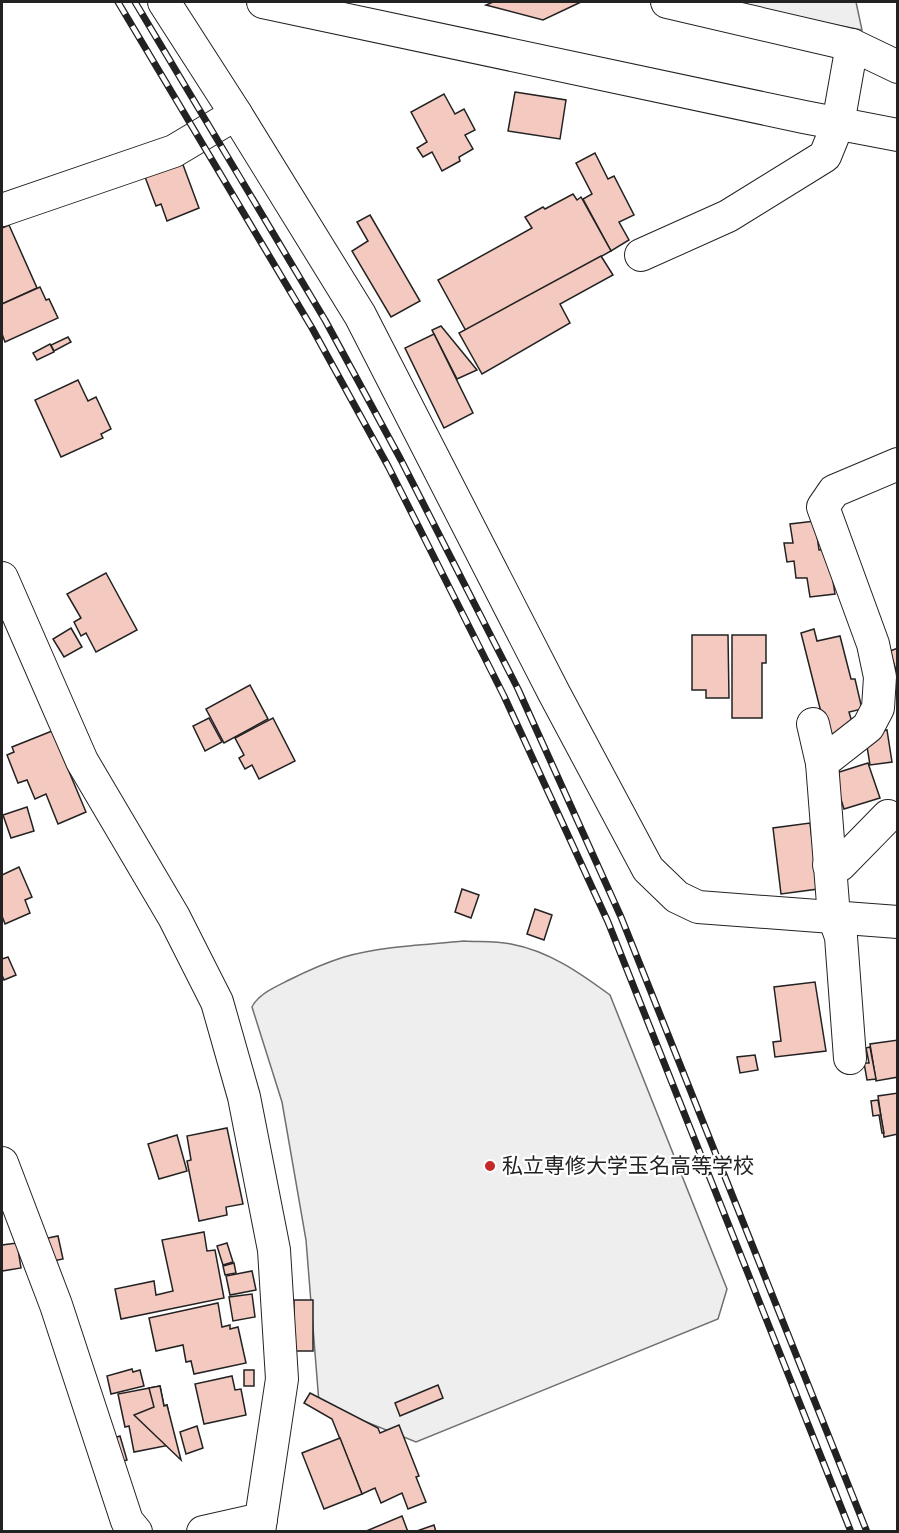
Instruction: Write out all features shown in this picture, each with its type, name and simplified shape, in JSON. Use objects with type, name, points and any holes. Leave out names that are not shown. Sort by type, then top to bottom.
[{"type":"street","points":[[164,2],[360,315],[554,693],[648,869],[677,897],[698,907],[897,922]]},
{"type":"street","points":[[263,2],[897,135]]},
{"type":"street","points":[[667,2],[852,45],[897,67]]},
{"type":"street","points":[[641,255],[728,216],[825,156],[838,123],[852,45]]},
{"type":"street","points":[[2,210],[174,151],[236,114]]},
{"type":"street","points":[[822,763],[868,727],[878,708],[885,640],[824,507],[834,491],[897,464]]},
{"type":"street","points":[[2,579],[82,761],[174,917],[217,1002],[244,1097],[274,1250],[282,1380],[260,1526],[203,1532]]},
{"type":"street","points":[[813,724],[822,763],[829,865],[834,917],[841,937],[850,1058]]},
{"type":"street","points":[[829,865],[840,865],[888,816]]},
{"type":"street","points":[[2,1163],[56,1305],[127,1521],[136,1532]]},
{"type":"shaded area","points":[[719,2],[856,2],[862,30]]},
{"type":"shaded area","points":[[464,941],[505,943],[525,947],[551,957],[576,971],[610,995],[727,1289],[718,1319],[416,1442],[319,1403],[306,1240],[282,1102],[252,1007],[263,994],[274,988],[309,970],[344,957],[389,948]]},
{"type":"building","points":[[493,2],[581,2],[543,20],[486,5]]},
{"type":"building","points":[[515,92],[566,100],[560,139],[508,131]]},
{"type":"building","points":[[444,94],[455,114],[464,109],[475,130],[465,135],[473,149],[459,157],[460,161],[442,171],[432,152],[423,157],[417,148],[427,142],[411,112]]},
{"type":"building","points":[[595,153],[608,179],[614,176],[634,215],[619,222],[629,240],[611,251],[583,199],[592,194],[576,163]]},
{"type":"building","points":[[182,162],[199,208],[167,221],[161,204],[156,206],[145,177]]},
{"type":"building","points":[[573,194],[577,200],[581,197],[611,251],[466,331],[438,280],[532,228],[525,217]]},
{"type":"building","points":[[370,215],[420,301],[391,317],[352,251],[368,241],[357,222]]},
{"type":"building","points":[[9,225],[37,288],[2,304],[2,228]]},
{"type":"building","points":[[601,256],[613,275],[560,304],[570,323],[482,374],[459,333]]},
{"type":"building","points":[[40,287],[58,318],[5,342],[2,334],[2,304]]},
{"type":"building","points":[[441,326],[477,370],[457,379],[432,330]]},
{"type":"building","points":[[434,334],[473,413],[444,428],[405,348]]},
{"type":"building","points":[[68,337],[71,342],[54,351],[51,345]]},
{"type":"building","points":[[50,344],[54,352],[37,360],[33,353]]},
{"type":"building","points":[[78,380],[88,401],[96,397],[111,429],[101,434],[103,438],[61,457],[35,400]]},
{"type":"building","points":[[815,521],[819,550],[828,549],[835,594],[810,597],[807,578],[796,578],[794,561],[787,562],[784,543],[793,543],[790,524]]},
{"type":"building","points":[[106,573],[137,630],[96,652],[86,633],[81,636],[74,622],[81,618],[67,594]]},
{"type":"building","points":[[71,628],[82,647],[64,657],[53,639]]},
{"type":"building","points":[[814,629],[817,641],[840,636],[851,679],[855,679],[862,709],[849,712],[854,729],[827,736],[801,633]]},
{"type":"building","points":[[692,635],[728,635],[729,698],[706,698],[706,690],[692,690]]},
{"type":"building","points":[[732,635],[766,635],[766,663],[762,663],[762,718],[732,718]]},
{"type":"building","points":[[898,648],[898,677],[890,651]]},
{"type":"building","points":[[250,685],[268,719],[224,743],[206,709]]},
{"type":"building","points":[[209,718],[222,742],[205,751],[193,726]]},
{"type":"building","points":[[273,718],[295,761],[259,779],[252,765],[245,769],[239,758],[244,755],[235,738]]},
{"type":"building","points":[[887,730],[892,762],[870,765],[865,734]]},
{"type":"building","points":[[52,731],[86,812],[58,824],[46,794],[35,799],[27,780],[18,783],[7,755],[14,752],[12,747]]},
{"type":"building","points":[[868,763],[880,798],[844,809],[833,774]]},
{"type":"building","points":[[27,807],[34,831],[11,838],[3,815]]},
{"type":"building","points":[[810,823],[818,889],[781,894],[773,828]]},
{"type":"building","points":[[19,867],[32,897],[25,900],[30,913],[5,924],[2,916],[2,875]]},
{"type":"building","points":[[462,889],[479,895],[471,918],[455,912]]},
{"type":"building","points":[[535,909],[552,915],[544,940],[527,934]]},
{"type":"building","points":[[8,957],[16,975],[4,980],[2,959]]},
{"type":"building","points":[[815,982],[826,1051],[775,1057],[773,1042],[781,1041],[774,987]]},
{"type":"building","points":[[898,1040],[898,1077],[876,1081],[870,1044]]},
{"type":"building","points":[[870,1047],[876,1079],[867,1080],[864,1063],[869,1063],[866,1048]]},
{"type":"building","points":[[755,1055],[758,1070],[740,1073],[737,1057]]},
{"type":"building","points":[[898,1093],[898,1134],[884,1137],[878,1096]]},
{"type":"building","points":[[878,1100],[884,1133],[882,1133],[879,1115],[873,1116],[871,1101]]},
{"type":"building","points":[[227,1128],[243,1204],[226,1207],[227,1215],[199,1221],[187,1161],[191,1160],[187,1136]]},
{"type":"building","points":[[177,1135],[187,1171],[159,1179],[148,1144]]},
{"type":"building","points":[[204,1232],[207,1251],[215,1250],[224,1298],[121,1319],[115,1289],[154,1281],[156,1295],[173,1291],[162,1240]]},
{"type":"building","points":[[58,1236],[63,1259],[43,1263],[38,1240]]},
{"type":"building","points":[[17,1243],[21,1268],[2,1271],[2,1245]]},
{"type":"building","points":[[227,1243],[233,1262],[223,1265],[217,1246]]},
{"type":"building","points":[[234,1263],[236,1273],[225,1275],[223,1266]]},
{"type":"building","points":[[252,1271],[256,1290],[230,1295],[226,1276]]},
{"type":"building","points":[[252,1294],[255,1317],[233,1321],[229,1297]]},
{"type":"building","points":[[294,1300],[313,1300],[313,1351],[294,1351]]},
{"type":"building","points":[[218,1303],[222,1327],[230,1325],[230,1329],[238,1327],[246,1363],[194,1374],[191,1361],[186,1362],[183,1345],[156,1351],[149,1318]]},
{"type":"building","points":[[132,1369],[133,1372],[140,1370],[144,1386],[111,1394],[107,1376]]},
{"type":"building","points":[[244,1370],[254,1370],[254,1386],[244,1386]]},
{"type":"building","points":[[232,1376],[235,1390],[241,1389],[246,1415],[204,1424],[195,1384]]},
{"type":"building","points":[[438,1385],[443,1398],[400,1416],[395,1403]]},
{"type":"building","points":[[160,1386],[164,1406],[167,1405],[175,1444],[134,1452],[129,1426],[125,1427],[118,1394]]},
{"type":"building","points":[[160,1386],[181,1460],[134,1415],[154,1407],[149,1388]]},
{"type":"building","points":[[310,1393],[378,1428],[380,1433],[399,1425],[419,1476],[416,1477],[426,1502],[408,1509],[402,1493],[381,1503],[375,1488],[362,1494],[332,1419],[304,1403]]},
{"type":"building","points":[[197,1426],[203,1448],[186,1454],[180,1432]]},
{"type":"building","points":[[120,1436],[127,1460],[106,1466],[99,1443]]},
{"type":"building","points":[[340,1438],[362,1494],[324,1509],[302,1453]]},
{"type":"building","points":[[402,1516],[408,1532],[364,1532]]},
{"type":"building","points":[[434,1525],[436,1532],[414,1532]]},
{"type":"railway","points":[[118,2],[312,328],[388,466],[504,696],[608,922],[851,1532]]},
{"type":"railway","points":[[135,2],[325,320],[401,460],[518,689],[621,917],[867,1532]]},
{"type":"place","name":"私立専修大学玉名高等学校","points":[[490,1166]]}]
